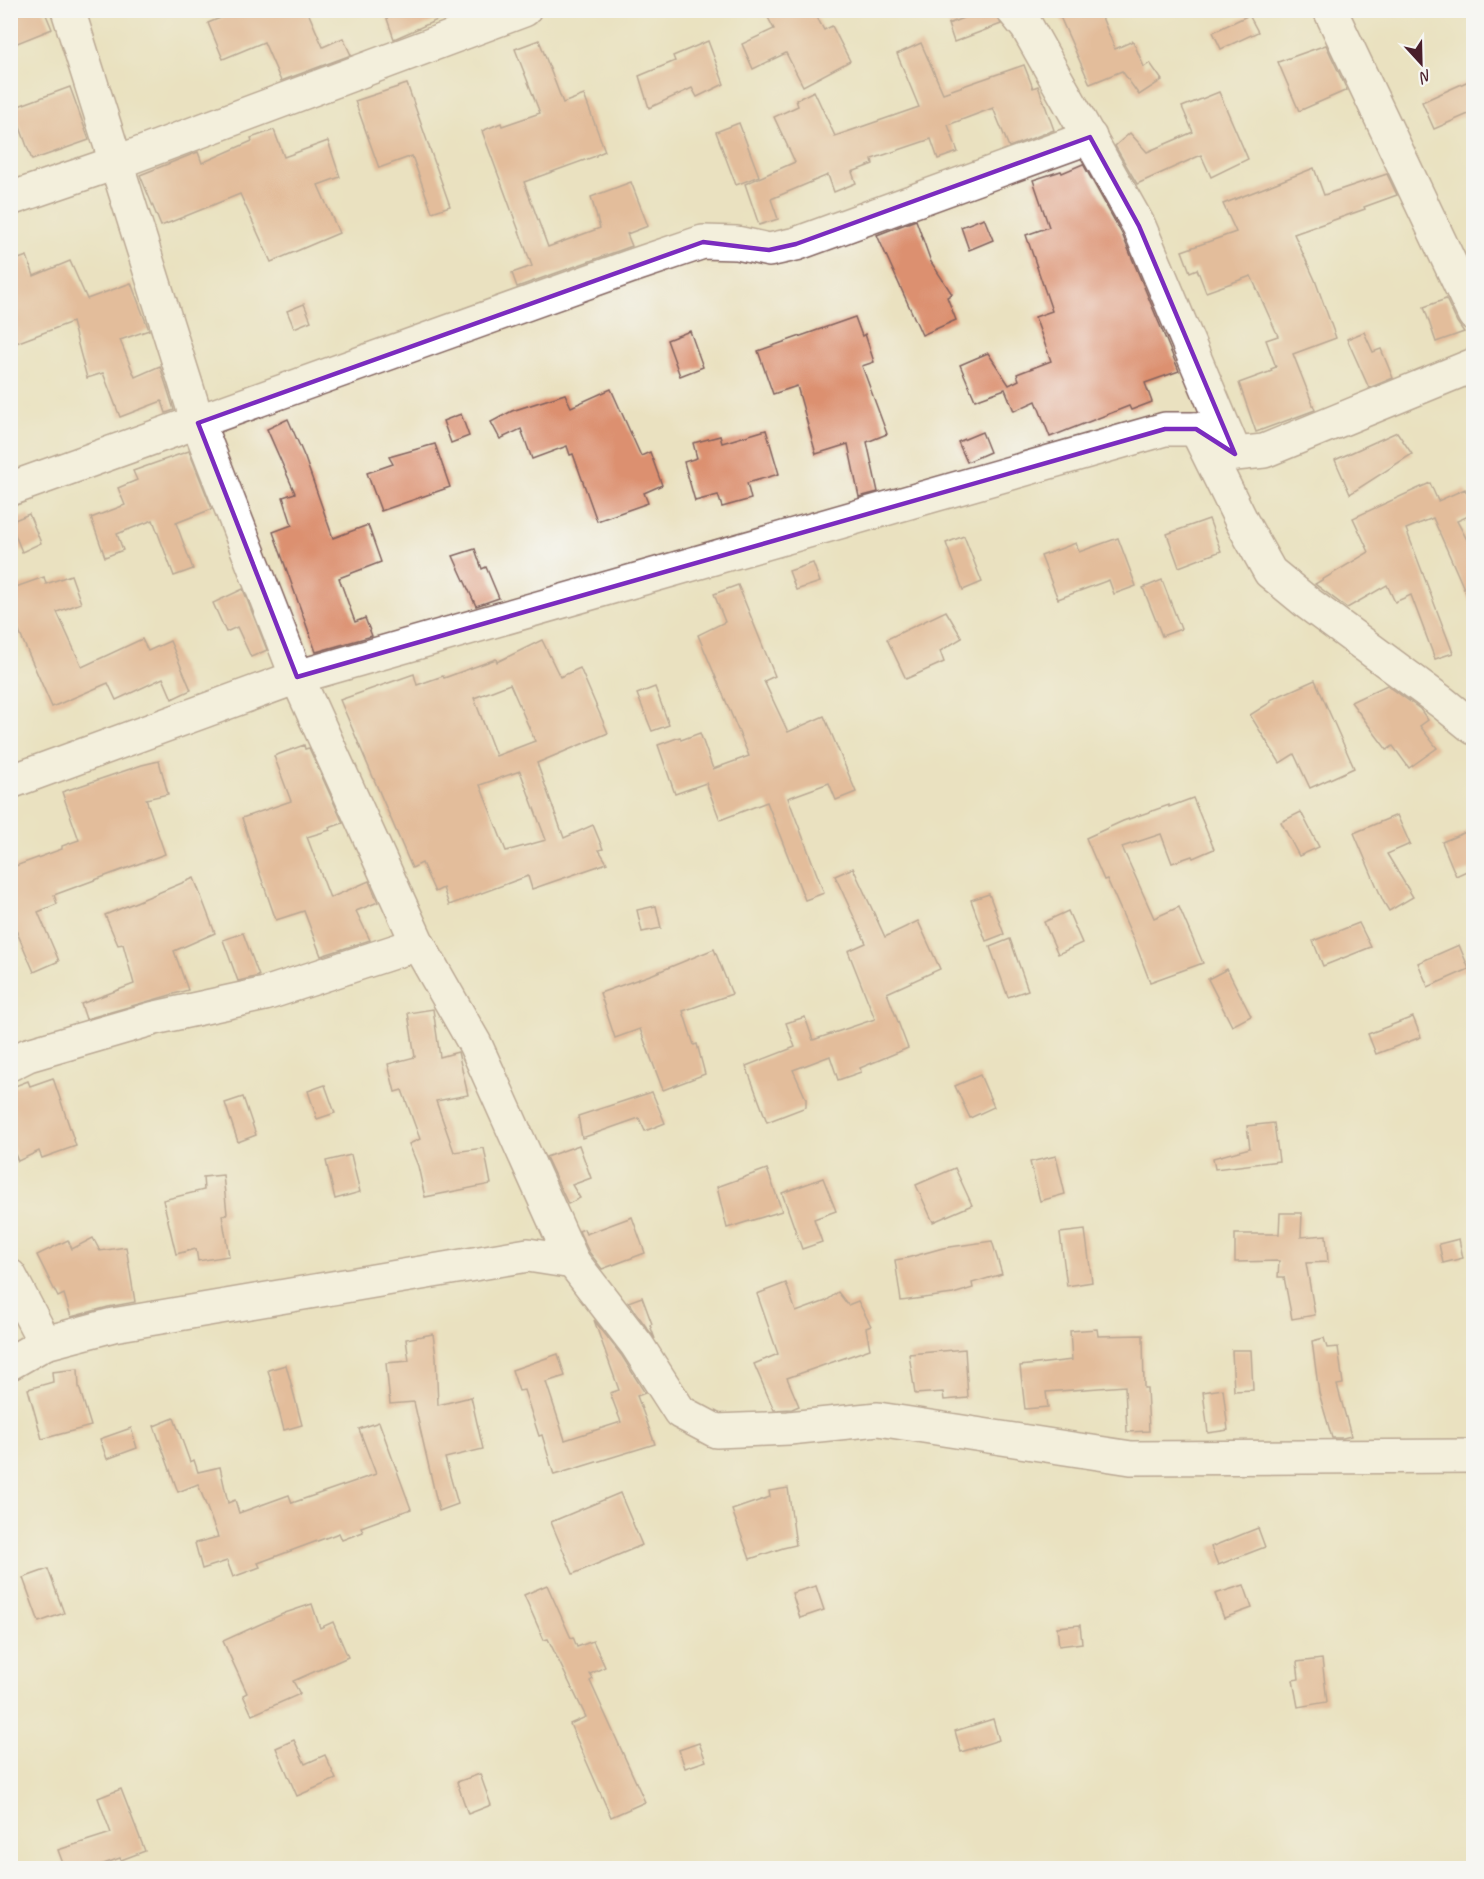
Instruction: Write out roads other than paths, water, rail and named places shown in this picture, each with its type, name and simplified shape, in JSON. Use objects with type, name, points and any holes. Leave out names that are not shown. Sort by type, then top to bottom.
[{"type":"street","points":[[68,10],[198,423],[297,676],[418,944],[475,1044],[573,1262],[636,1345],[680,1412],[716,1431],[789,1428],[878,1419],[1131,1458],[1473,1456]]},
{"type":"street","points":[[10,199],[115,163],[524,10]]},
{"type":"street","points":[[1013,10],[1027,27],[1139,226],[1235,454]]},
{"type":"street","points":[[1330,10],[1473,314]]},
{"type":"street","points":[[10,489],[703,242],[737,243],[769,250],[796,244],[1089,137]]},
{"type":"street","points":[[10,782],[297,676],[1165,429],[1196,429],[1216,439],[1235,454],[1264,451],[1473,364]]},
{"type":"street","points":[[1196,429],[1242,522],[1270,572],[1473,728]]},
{"type":"street","points":[[10,1064],[28,1055],[155,1018],[265,994],[418,944]]},
{"type":"street","points":[[10,1363],[45,1343],[113,1325],[528,1255],[573,1262]]},
{"type":"street","points":[[10,1276],[45,1343]]}]
